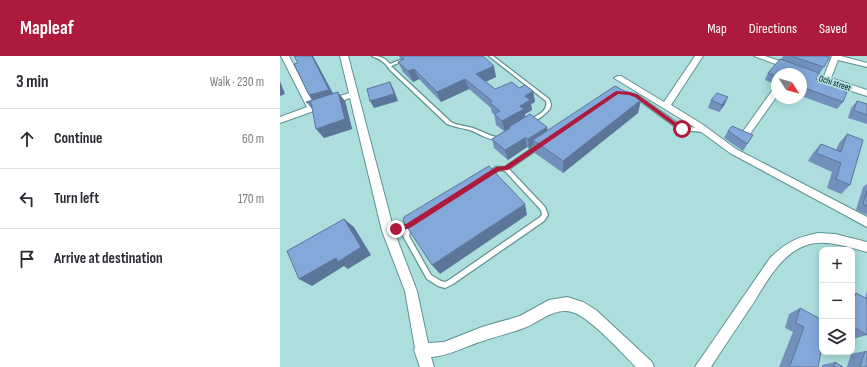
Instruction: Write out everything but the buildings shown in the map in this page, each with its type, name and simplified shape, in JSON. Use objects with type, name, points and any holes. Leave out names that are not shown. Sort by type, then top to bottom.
[{"type":"street","points":[[285,56],[309,104],[317,107]]},
{"type":"street","points":[[344,56],[388,231],[411,291],[422,350],[427,367]]},
{"type":"street","points":[[666,106],[699,56]]},
{"type":"street","name":"Ochi street","points":[[758,56],[784,68]]},
{"type":"street","points":[[826,80],[836,57],[867,65]]},
{"type":"street","name":"Ochi street","points":[[807,75],[867,93]]},
{"type":"street","points":[[618,78],[705,130],[733,151],[867,222]]},
{"type":"street","points":[[280,120],[354,94]]},
{"type":"street","points":[[747,132],[771,98]]},
{"type":"street","points":[[702,367],[774,262],[790,247],[803,240],[818,238],[835,239],[867,247]]},
{"type":"street","points":[[422,350],[444,349],[482,334],[523,322],[548,307],[567,304],[578,307],[591,315],[647,367]]},
{"type":"lane","points":[[374,56],[383,58],[449,123],[455,127],[470,128],[494,139],[500,139],[507,135]]},
{"type":"lane","points":[[389,65],[413,56]]},
{"type":"lane","points":[[491,56],[548,100],[549,103],[546,111],[527,123]]},
{"type":"lane","points":[[618,92],[630,93],[636,96],[682,129],[705,130]]},
{"type":"lane","points":[[506,169],[544,142]]},
{"type":"lane","points":[[408,226],[406,236],[429,277],[440,284],[445,285],[542,219],[545,215],[543,210],[506,169],[498,168],[478,181]]},
{"type":"lane","points":[[388,231],[408,226],[414,222]]},
{"type":"route","points":[[396,229],[408,226],[498,168],[506,169],[618,92],[630,93],[636,96],[682,129]]}]
